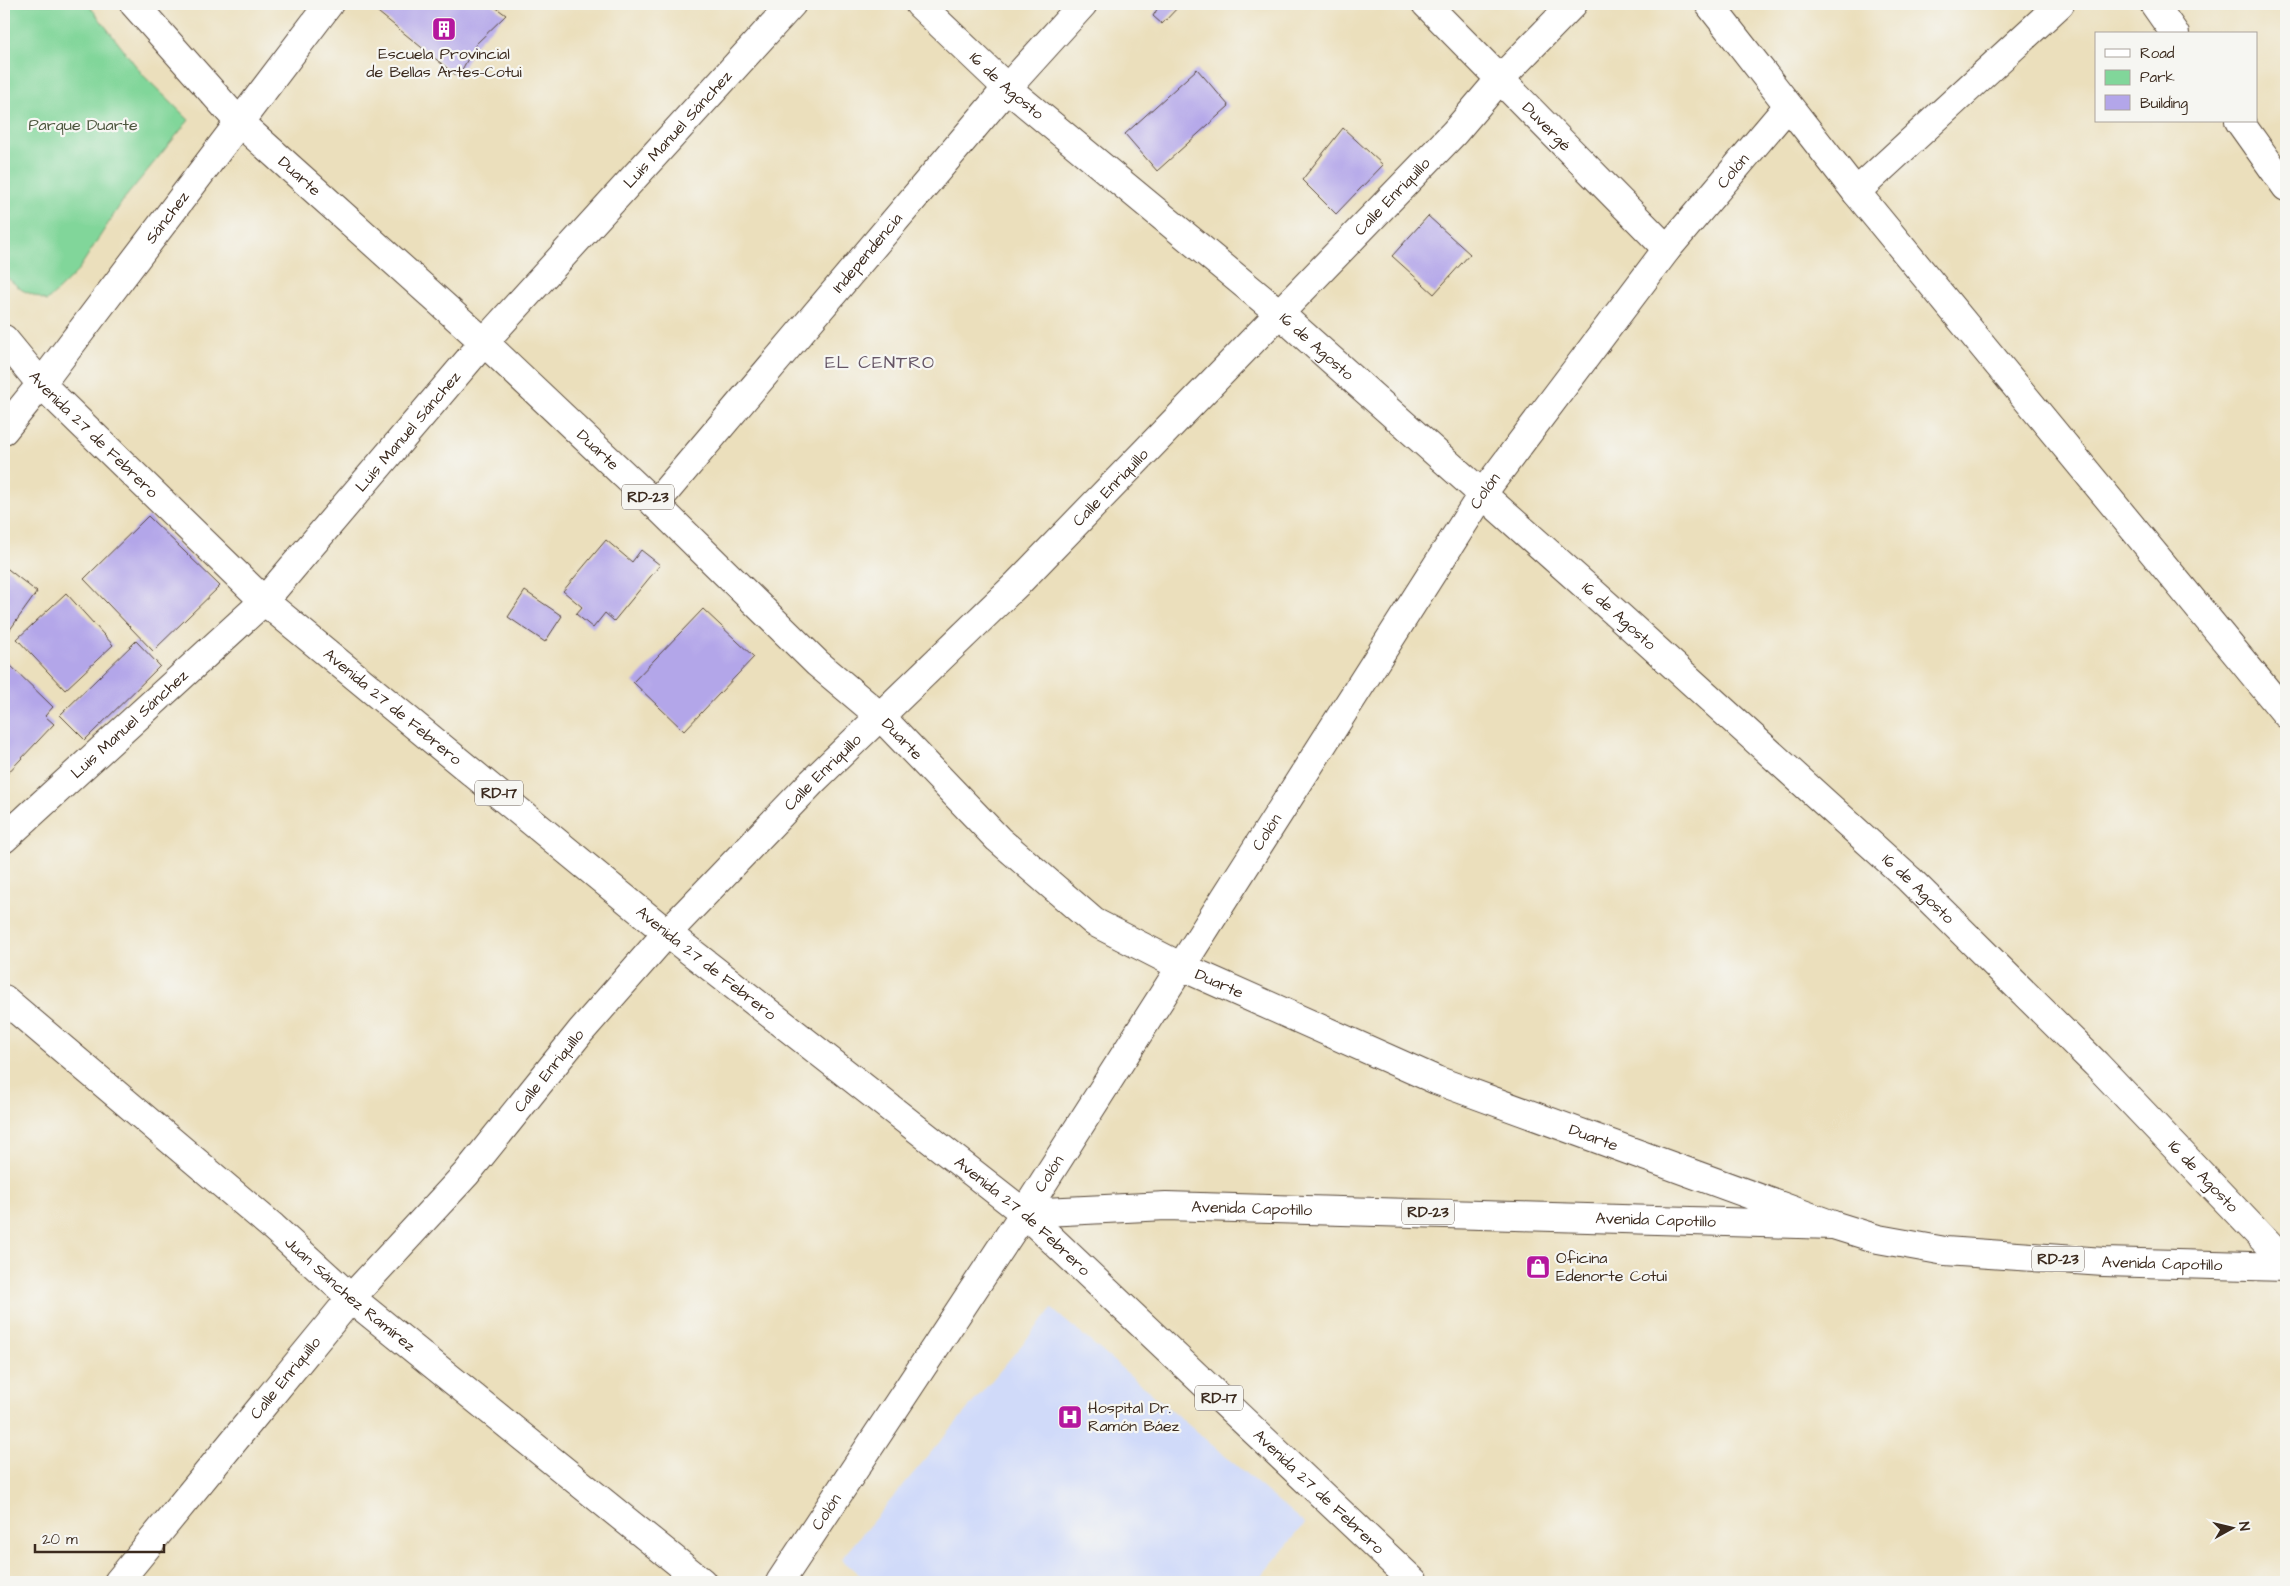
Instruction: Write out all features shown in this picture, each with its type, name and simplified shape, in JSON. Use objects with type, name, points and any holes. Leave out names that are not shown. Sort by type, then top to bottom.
[{"type":"street","name":"Duarte","points":[[134,4],[238,121],[484,342],[656,504],[817,663],[881,716],[998,839],[1094,922],[1180,966],[1436,1080],[1833,1225]]},
{"type":"street","name":"Sánchez","points":[[4,430],[41,384],[238,121],[330,4]]},
{"type":"street","name":"Luis Manuel Sánchez","points":[[4,839],[264,600],[484,342],[792,4]]},
{"type":"street","name":"16 de Agosto","points":[[919,4],[1007,88],[1279,313],[1483,493],[1909,879],[2096,1064],[2286,1263]]},
{"type":"street","name":"Independencia","points":[[656,504],[1007,88],[1083,4]]},
{"type":"street","name":"Duvergé","points":[[1426,4],[1667,249]]},
{"type":"street","name":"Calle Enriquillo","points":[[118,1582],[351,1298],[466,1174],[581,1030],[667,933],[812,782],[1018,583],[1454,133],[1500,79],[1573,4]]},
{"type":"street","points":[[1709,4],[1856,192],[2286,714]]},
{"type":"street","points":[[1856,192],[2060,4]]},
{"type":"street","points":[[2154,4],[2175,32]]},
{"type":"street","name":"Colón","points":[[780,1582],[1024,1213],[1483,493],[1667,249],[1788,106]]},
{"type":"street","points":[[2240,122],[2286,187]]},
{"type":"street","name":"Avenida 27 de Febrero","points":[[4,339],[41,384],[264,600],[667,933],[1024,1213],[1414,1582]]},
{"type":"street","name":"Juan Sánchez Ramírez","points":[[5,1002],[273,1227],[351,1298],[702,1582]]},
{"type":"street","name":"Avenida Capotillo","points":[[1024,1213],[1166,1206],[1833,1225],[1878,1240],[1945,1251],[2104,1262],[2286,1267]]},
{"type":"shaded area","name":"Hospital Dr. Ramón Báez","points":[[1052,1309],[1305,1524],[1256,1582],[868,1582],[841,1559]]},
{"type":"green space","name":"Parque Duarte","points":[[4,4],[88,4],[143,75],[189,120],[124,199],[77,272],[47,301],[22,290],[4,275]]},
{"type":"building","name":"Escuela Provincial de Bellas Artes-Cotui","points":[[368,4],[491,4],[506,15],[476,44],[458,77]]},
{"type":"building","points":[[1157,4],[1181,4],[1162,24],[1153,16],[1159,6]]},
{"type":"building","points":[[1197,69],[1229,106],[1157,171],[1125,134]]},
{"type":"building","points":[[1343,128],[1383,165],[1336,214],[1302,180]]},
{"type":"building","points":[[1428,216],[1470,254],[1434,294],[1392,256]]},
{"type":"building","points":[[148,516],[220,586],[153,651],[84,579]]},
{"type":"building","points":[[606,540],[632,562],[641,550],[660,565],[614,621],[605,613],[593,628],[576,614],[582,607],[563,591]]},
{"type":"building","points":[[4,566],[37,592],[4,638]]},
{"type":"building","points":[[525,591],[562,616],[545,642],[508,617]]},
{"type":"building","points":[[66,593],[113,645],[65,690],[17,639]]},
{"type":"building","points":[[703,609],[754,657],[684,731],[633,682]]},
{"type":"building","points":[[136,641],[160,666],[85,740],[60,715]]},
{"type":"building","points":[[4,659],[53,707],[45,716],[54,724],[4,777]]},
{"type":"place","name":"Escuela Provincial de Bellas Artes-Cotui","points":[[444,29]]},
{"type":"place","name":"Oficina Edenorte Cotui","points":[[1538,1267]]},
{"type":"place","name":"Hospital Dr. Ramón Báez","points":[[1070,1417]]},
{"type":"district","name":"EL CENTRO","points":[[880,362]]}]
